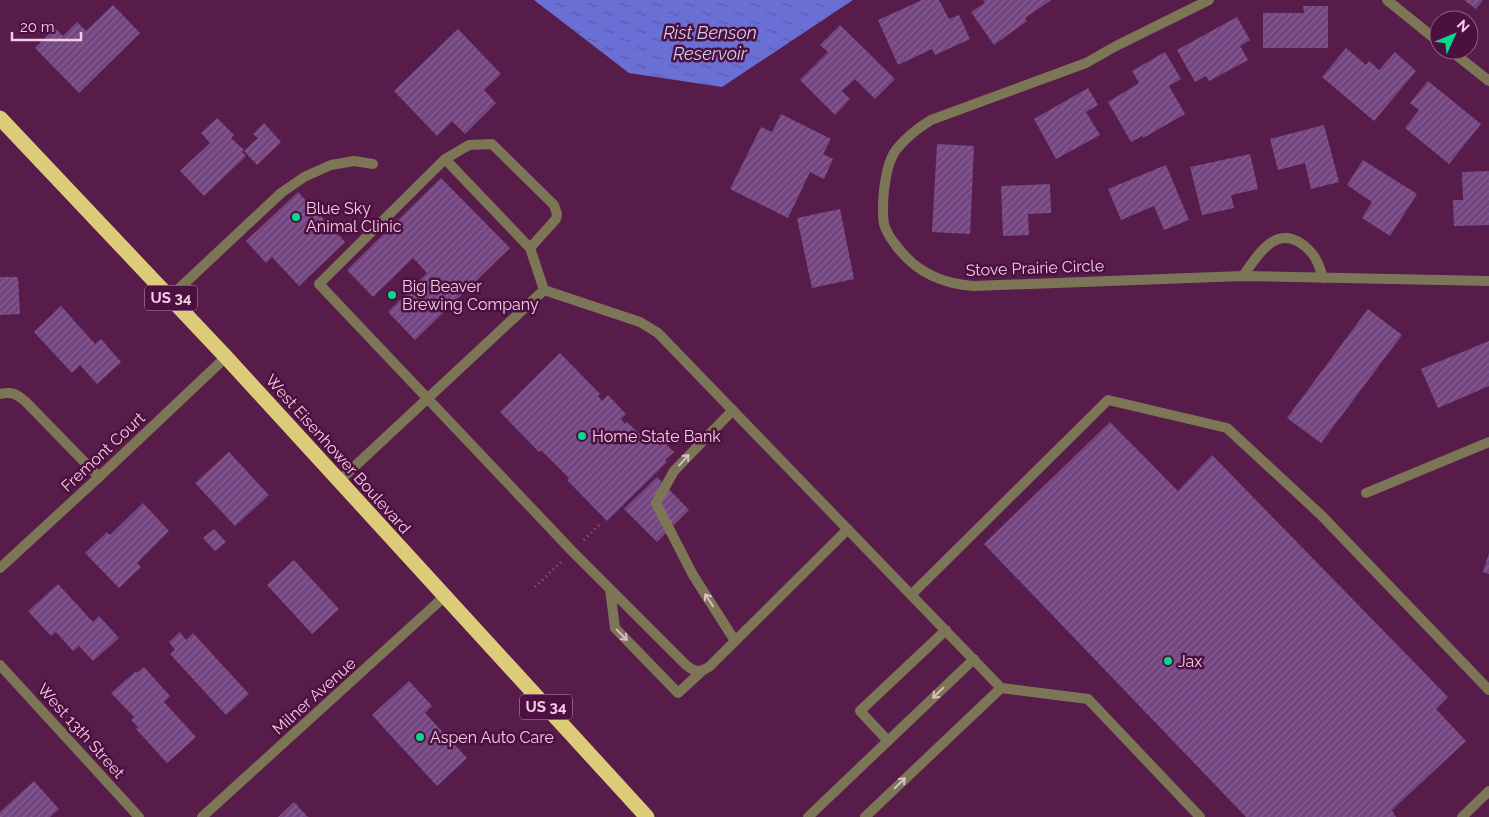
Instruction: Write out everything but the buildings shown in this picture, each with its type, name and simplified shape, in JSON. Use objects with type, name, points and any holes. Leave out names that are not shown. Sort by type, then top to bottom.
[{"type":"highway","name":"West Eisenhower Boulevard","points":[[0,118],[226,357],[647,817]]},
{"type":"street","name":"Stove Prairie Circle","points":[[1209,0],[1086,63],[932,120],[913,132],[896,150],[889,164],[883,204],[885,225],[895,244],[911,263],[924,272],[957,285],[974,286],[1243,276],[1489,281]]},
{"type":"street","points":[[1387,0],[1429,34]]},
{"type":"street","points":[[1463,60],[1489,81]]},
{"type":"street","points":[[530,248],[556,219],[557,214],[554,205],[492,144],[469,145],[445,159],[319,284],[610,589],[685,664],[694,671],[701,672]]},
{"type":"street","points":[[445,159],[530,248],[544,290]]},
{"type":"street","points":[[170,297],[281,193],[304,177],[331,165],[354,161],[373,164]]},
{"type":"street","points":[[1243,276],[1267,245],[1280,237],[1292,237],[1302,243],[1315,257],[1323,278]]},
{"type":"street","points":[[339,481],[544,290]]},
{"type":"street","points":[[544,290],[640,322],[658,333],[1001,688],[1088,699],[1200,817]]},
{"type":"street","name":"Fremont Court","points":[[0,568],[226,357]]},
{"type":"street","points":[[0,394],[7,392],[16,393],[99,477]]},
{"type":"street","points":[[911,595],[1108,400],[1227,428],[1321,515],[1489,690]]},
{"type":"street","points":[[733,410],[674,470],[656,503],[693,576],[735,641]]},
{"type":"street","points":[[1366,494],[1489,442]]},
{"type":"street","points":[[610,589],[615,628],[678,692],[709,667],[848,529]]},
{"type":"street","name":"Milner Avenue","points":[[202,817],[445,596]]},
{"type":"street","points":[[888,741],[860,711],[946,630]]},
{"type":"street","points":[[808,817],[974,659]]},
{"type":"street","name":"West 13th Street","points":[[0,665],[139,817]]},
{"type":"street","points":[[865,817],[1001,688]]},
{"type":"street","points":[[1462,817],[1489,791]]},
{"type":"water","name":"Rist Benson Reservoir","points":[[534,0],[853,0],[722,87],[629,73]]},
{"type":"place","name":"Blue Sky Animal Clinic","points":[[296,217]]},
{"type":"place","name":"Big Beaver Brewing Company","points":[[392,295]]},
{"type":"place","name":"Home State Bank","points":[[582,436]]},
{"type":"place","name":"Jax","points":[[1168,661]]},
{"type":"place","name":"Aspen Auto Care","points":[[420,737]]}]
